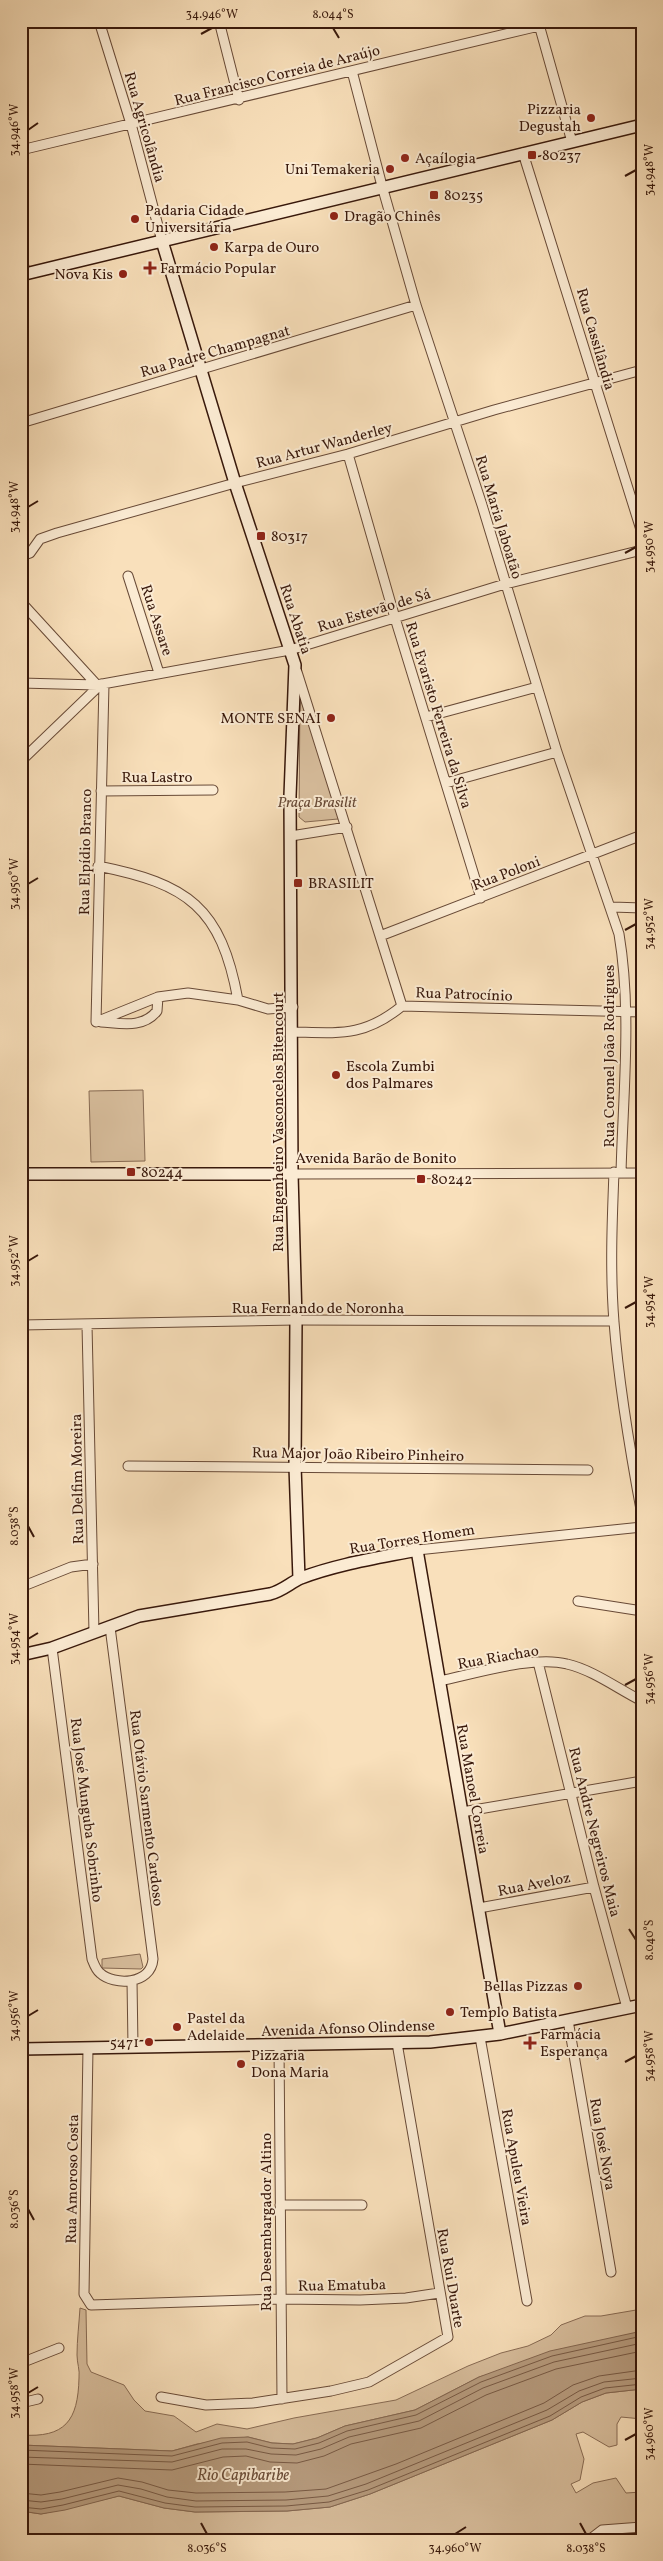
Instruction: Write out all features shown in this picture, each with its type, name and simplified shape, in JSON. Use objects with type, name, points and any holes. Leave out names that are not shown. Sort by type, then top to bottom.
[{"type":"street","name":"Rua Agricolândia","points":[[99,21],[131,124],[162,241]]},
{"type":"street","points":[[219,21],[239,100]]},
{"type":"street","name":"Rua Francisco Correia de Araújo","points":[[21,150],[239,100],[539,24]]},
{"type":"street","points":[[539,24],[572,142]]},
{"type":"street","name":"Rua Maria Jaboatão","points":[[352,71],[416,305],[456,422],[557,752],[591,855]]},
{"type":"street","points":[[21,256],[24,275],[382,186],[642,125]]},
{"type":"street","name":"Rua Cassilândia","points":[[523,153],[642,533]]},
{"type":"street","name":"Rua Abatia","points":[[162,241],[235,482],[347,827],[402,1006]]},
{"type":"street","name":"Rua Padre Champagnat","points":[[21,424],[416,305]]},
{"type":"street","name":"Rua Artur Wanderley","points":[[21,556],[30,553],[37,542],[48,536],[235,482],[348,454],[642,370]]},
{"type":"street","name":"Rua Evaristo Ferreira da Silva","points":[[348,454],[395,618],[481,898]]},
{"type":"street","name":"Rua Estevão de Sá","points":[[21,683],[100,684],[290,650],[505,584],[642,550]]},
{"type":"street","name":"Rua Assare","points":[[128,576],[159,673]]},
{"type":"street","points":[[21,602],[100,684],[21,761]]},
{"type":"street","name":"Rua Engenheiro Vasconcelos Bitencourt","points":[[294,665],[290,836],[293,1007],[292,1174],[296,1320],[295,1466],[299,1579]]},
{"type":"street","name":"Rua Elpídio Branco","points":[[98,1022],[98,866],[101,791],[100,684]]},
{"type":"street","points":[[426,717],[537,687]]},
{"type":"street","points":[[446,783],[557,752]]},
{"type":"street","name":"Rua Lastro","points":[[101,791],[213,790]]},
{"type":"street","points":[[290,836],[347,827]]},
{"type":"street","name":"Rua Poloni","points":[[380,936],[642,835]]},
{"type":"street","name":"Rua Coronel João Rodrigues","points":[[591,855],[612,907],[624,962],[625,1012],[618,1172],[612,1255],[614,1321],[626,1427],[642,1515]]},
{"type":"street","points":[[98,866],[142,875],[174,888],[197,906],[214,926],[226,949],[238,1000]]},
{"type":"street","points":[[612,907],[642,908]]},
{"type":"street","points":[[98,1022],[132,1006],[158,997],[188,993],[238,1000],[268,1009],[293,1007]]},
{"type":"street","points":[[98,1022],[137,1024],[144,1022],[157,1011],[158,997]]},
{"type":"street","name":"Rua Patrocínio","points":[[293,1032],[346,1031],[371,1027],[386,1020],[402,1006],[642,1012]]},
{"type":"street","name":"Avenida Barão de Bonito","points":[[21,1174],[642,1173]]},
{"type":"street","name":"Rua Fernando de Noronha","points":[[21,1325],[296,1320],[614,1321]]},
{"type":"street","name":"Rua Delfim Moreira","points":[[87,1325],[94,1632]]},
{"type":"street","name":"Rua Major João Ribeiro Pinheiro","points":[[128,1466],[588,1470]]},
{"type":"street","name":"Rua Torres Homem","points":[[21,1655],[52,1648],[139,1616],[280,1592],[299,1579],[357,1561],[417,1550],[642,1527]]},
{"type":"street","name":"Rua Manoel Correia","points":[[417,1550],[500,2034]]},
{"type":"street","points":[[21,1587],[71,1567],[93,1564]]},
{"type":"street","points":[[578,1601],[642,1611]]},
{"type":"street","name":"Rua Otávio Sarmento Cardoso","points":[[110,1627],[153,1959],[152,1968],[148,1974],[132,1981]]},
{"type":"street","name":"Rua José Munguba Sobrinho","points":[[52,1648],[92,1959],[100,1973],[107,1978],[132,1981]]},
{"type":"street","name":"Rua Riachao","points":[[439,1681],[538,1662],[569,1664],[642,1702]]},
{"type":"street","name":"Rua Andre Negreiros Maia","points":[[538,1662],[594,1887],[627,2008]]},
{"type":"street","points":[[462,1812],[642,1780]]},
{"type":"street","name":"Rua Aveloz","points":[[479,1908],[594,1887]]},
{"type":"street","points":[[132,1981],[133,2046]]},
{"type":"street","name":"Avenida Afonso Olindense","points":[[21,2049],[397,2043],[480,2037],[642,2004]]},
{"type":"street","name":"Rua José Noya","points":[[568,2020],[611,2272]]},
{"type":"street","name":"Rua Apuleu Vieira","points":[[480,2037],[527,2301]]},
{"type":"street","name":"Rua Rui Duarte","points":[[161,2397],[206,2405],[253,2403],[331,2391],[369,2382],[448,2338],[397,2043]]},
{"type":"street","name":"Rua Desembargador Altino","points":[[278,2046],[282,2399]]},
{"type":"street","name":"Rua Amoroso Costa","points":[[88,2048],[84,2294],[88,2302],[95,2306]]},
{"type":"street","points":[[280,2205],[362,2204]]},
{"type":"street","name":"Rua Ematuba","points":[[95,2306],[281,2299],[360,2300],[406,2298],[439,2293]]},
{"type":"street","points":[[21,2364],[59,2348]]},
{"type":"street","points":[[21,2403],[38,2399]]},
{"type":"street","points":[[589,2540],[602,2530],[642,2527]]},
{"type":"green space","name":"Praça Brasilit","points":[[300,695],[340,818],[338,819],[305,822],[299,817]]},
{"type":"green space","points":[[143,1090],[145,1161],[91,1162],[89,1091]]},
{"type":"green space","points":[[140,1954],[143,1967],[141,1969],[102,1968],[102,1959]]},
{"type":"green space","points":[[80,2308],[86,2310],[87,2364],[91,2372],[124,2385],[134,2400],[145,2411],[174,2416],[196,2432],[217,2424],[247,2429],[294,2418],[396,2400],[468,2366],[501,2353],[528,2346],[551,2335],[561,2325],[585,2316],[601,2316],[642,2309],[642,2331],[479,2377],[415,2410],[345,2426],[317,2438],[293,2444],[272,2443],[248,2437],[197,2444],[172,2451],[21,2445],[21,2435],[36,2435],[58,2430],[72,2416],[78,2393],[77,2349]]},
{"type":"green space","points":[[642,2389],[642,2419],[621,2417],[617,2424],[617,2445],[609,2447],[583,2432],[576,2434],[584,2459],[580,2480],[571,2484],[576,2493],[593,2483],[616,2478],[626,2493],[642,2492],[642,2540],[21,2540],[21,2511],[41,2514],[119,2496],[164,2508],[195,2512],[287,2511],[330,2507],[370,2494],[552,2420],[582,2402],[606,2393]]},
{"type":"water","name":"Rio Capibaribe","points":[[642,2331],[642,2389],[606,2393],[582,2402],[552,2420],[370,2494],[330,2507],[287,2511],[195,2512],[164,2508],[119,2496],[41,2514],[21,2511],[21,2445],[172,2451],[221,2438],[248,2437],[272,2443],[293,2444],[317,2438],[345,2426],[415,2410],[479,2377],[550,2351]]},
{"type":"place","name":"Pizzaria Degustah","points":[[591,118]]},
{"type":"place","name":"80237","points":[[532,155]]},
{"type":"place","name":"Açaílogia","points":[[405,158]]},
{"type":"place","name":"Uni Temakeria","points":[[390,169]]},
{"type":"place","name":"80235","points":[[434,195]]},
{"type":"place","name":"Dragão Chinês","points":[[334,216]]},
{"type":"place","name":"Padaria Cidade Universitária","points":[[135,219]]},
{"type":"place","name":"Karpa de Ouro","points":[[214,247]]},
{"type":"place","name":"Farmácio Popular","points":[[150,268]]},
{"type":"place","name":"Nova Kis","points":[[123,274]]},
{"type":"place","name":"80317","points":[[261,536]]},
{"type":"place","name":"MONTE SENAI","points":[[331,718]]},
{"type":"place","name":"BRASILIT","points":[[298,883]]},
{"type":"place","name":"Escola Zumbi dos Palmares","points":[[336,1075]]},
{"type":"place","name":"80244","points":[[131,1172]]},
{"type":"place","name":"80242","points":[[421,1179]]},
{"type":"place","name":"Bellas Pizzas","points":[[578,1986]]},
{"type":"place","name":"Templo Batista","points":[[450,2012]]},
{"type":"place","name":"Pastel da Adelaide","points":[[177,2027]]},
{"type":"place","name":"5471","points":[[149,2042]]},
{"type":"place","name":"Farmácia Esperança","points":[[530,2043]]},
{"type":"place","name":"Pizzaria Dona Maria","points":[[241,2064]]}]
